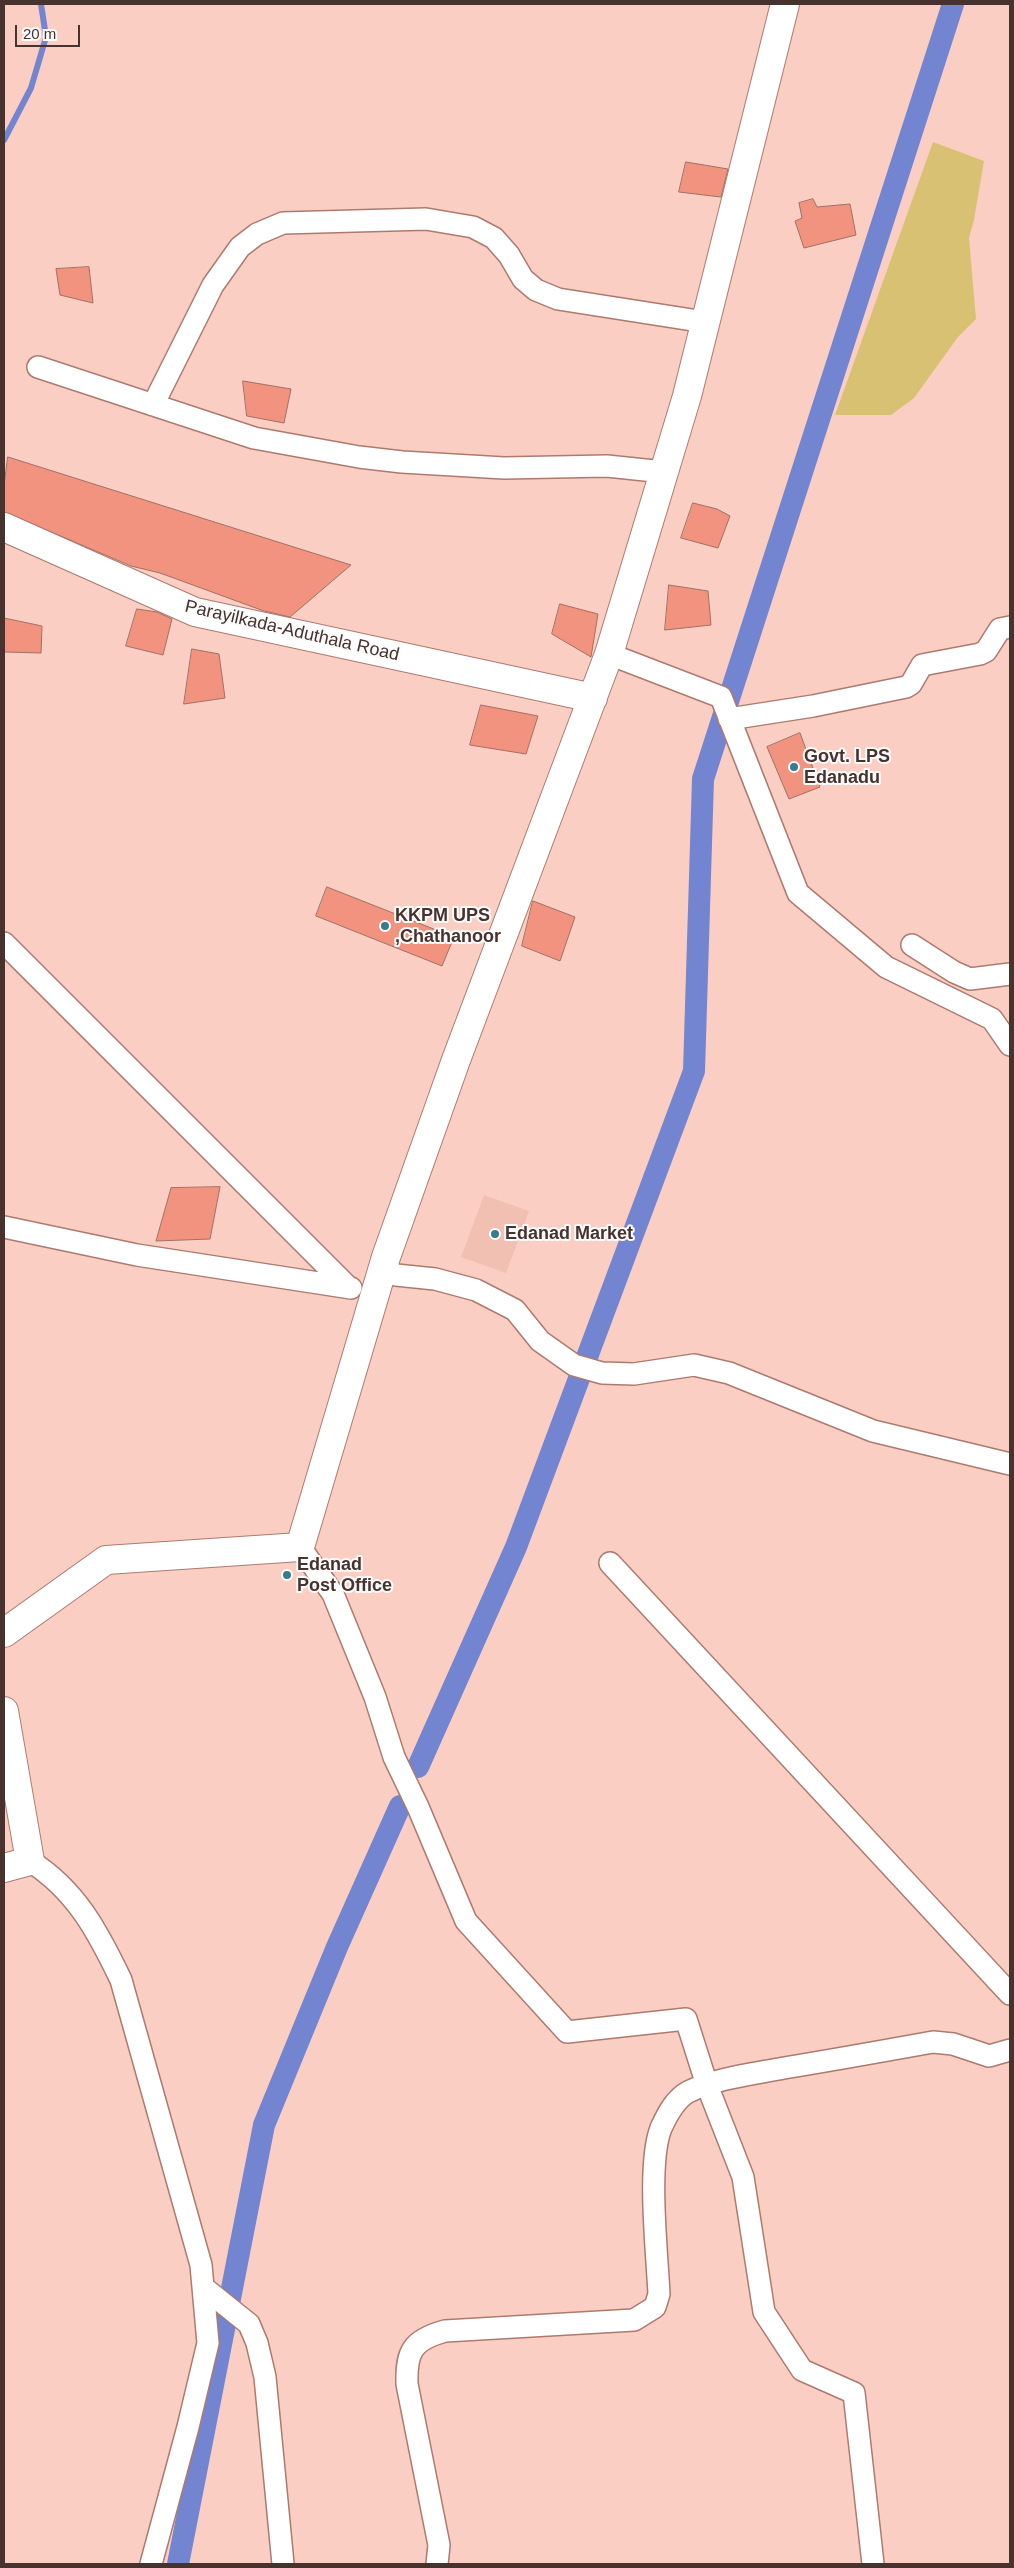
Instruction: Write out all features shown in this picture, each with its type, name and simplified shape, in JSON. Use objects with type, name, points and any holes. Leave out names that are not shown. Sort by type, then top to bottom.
[{"type":"street","points":[[300,1547],[379,1280],[460,1050],[609,654],[664,472],[706,322],[785,4]]},
{"type":"street","points":[[153,405],[212,286],[240,247],[257,234],[283,223],[426,219],[472,228],[494,238],[509,255],[523,278],[536,290],[558,299],[706,322]]},
{"type":"street","points":[[38,367],[254,438],[368,458],[504,468],[607,466],[664,472]]},
{"type":"street","name":"Parayilkada-Aduthala Road","points":[[4,527],[195,612],[593,698]]},
{"type":"street","points":[[729,719],[813,706],[906,687],[911,684],[922,665],[980,654],[986,651],[1000,629],[1010,627]]},
{"type":"street","points":[[609,654],[720,697],[798,893],[886,967],[992,1019],[1010,1046]]},
{"type":"street","points":[[4,942],[348,1287]]},
{"type":"street","points":[[912,945],[954,972],[970,979],[1010,974]]},
{"type":"street","points":[[4,1227],[137,1255],[348,1287],[396,1275],[435,1279],[476,1290],[515,1310],[540,1341],[574,1365],[602,1373],[634,1374],[694,1365],[730,1374],[873,1431],[1010,1464]]},
{"type":"street","points":[[4,1633],[106,1560],[300,1547]]},
{"type":"street","points":[[300,1547],[333,1594],[375,1697],[394,1757],[418,1807],[466,1921],[567,2032],[686,2019],[742,2177],[764,2312],[802,2370],[854,2393],[873,2564]]},
{"type":"street","points":[[610,1563],[1010,1994]]},
{"type":"street","points":[[4,1711],[30,1861]]},
{"type":"street","points":[[4,1868],[30,1861],[52,1875],[73,1898],[101,1937],[121,1980],[210,2292],[208,2342],[151,2564]]},
{"type":"street","points":[[437,2564],[439,2546],[407,2384],[407,2365],[410,2352],[420,2341],[431,2334],[445,2331],[634,2320],[655,2307],[659,2294],[654,2204],[656,2159],[661,2129],[671,2108],[687,2093],[708,2085],[756,2073],[933,2042],[953,2044],[989,2056],[1010,2050]]},
{"type":"street","points":[[210,2292],[249,2324],[266,2377],[283,2564]]},
{"type":"shaded area","points":[[933,142],[984,161],[969,238],[976,319],[958,337],[914,398],[891,415],[835,415]]},
{"type":"shaded area","name":"Edanad Market","points":[[484,1195],[529,1211],[506,1273],[461,1257]]},
{"type":"building","points":[[686,162],[728,169],[721,197],[679,192]]},
{"type":"building","points":[[813,199],[817,207],[850,204],[856,235],[804,248],[795,221],[802,218],[799,203]]},
{"type":"building","points":[[89,267],[93,303],[60,295],[56,269]]},
{"type":"building","points":[[243,381],[291,389],[284,423],[247,416]]},
{"type":"building","points":[[8,457],[351,565],[290,617],[264,611],[160,573],[131,566],[4,512],[4,486]]},
{"type":"building","points":[[693,503],[717,509],[730,516],[718,548],[681,538]]},
{"type":"building","points":[[669,585],[708,591],[711,625],[665,630]]},
{"type":"building","points":[[560,604],[598,614],[591,657],[552,634]]},
{"type":"building","points":[[137,609],[157,612],[172,619],[163,655],[126,646]]},
{"type":"building","points":[[4,618],[42,626],[41,653],[4,652]]},
{"type":"building","points":[[192,649],[219,654],[225,698],[184,704]]},
{"type":"building","points":[[481,705],[538,716],[526,754],[470,745]]},
{"type":"building","name":"Govt. LPS Edanadu","points":[[800,733],[820,787],[789,799],[767,747]]},
{"type":"building","name":"KKPM UPS ,Chathanoor","points":[[327,887],[454,937],[442,966],[316,916]]},
{"type":"building","points":[[533,901],[575,917],[560,961],[522,946]]},
{"type":"building","points":[[220,1187],[210,1239],[156,1241],[171,1188]]},
{"type":"waterway","points":[[4,140],[31,88],[46,37],[41,4]]},
{"type":"waterway","points":[[418,1767],[516,1547],[694,1071],[703,779],[953,4]]},
{"type":"waterway","points":[[178,2564],[264,2125],[337,1947],[400,1806]]},
{"type":"place","name":"Govt. LPS Edanadu","points":[[794,767]]},
{"type":"place","name":"KKPM UPS ,Chathanoor","points":[[385,926]]},
{"type":"place","name":"Edanad Market","points":[[495,1234]]},
{"type":"place","name":"Edanad Post Office","points":[[287,1575]]}]
